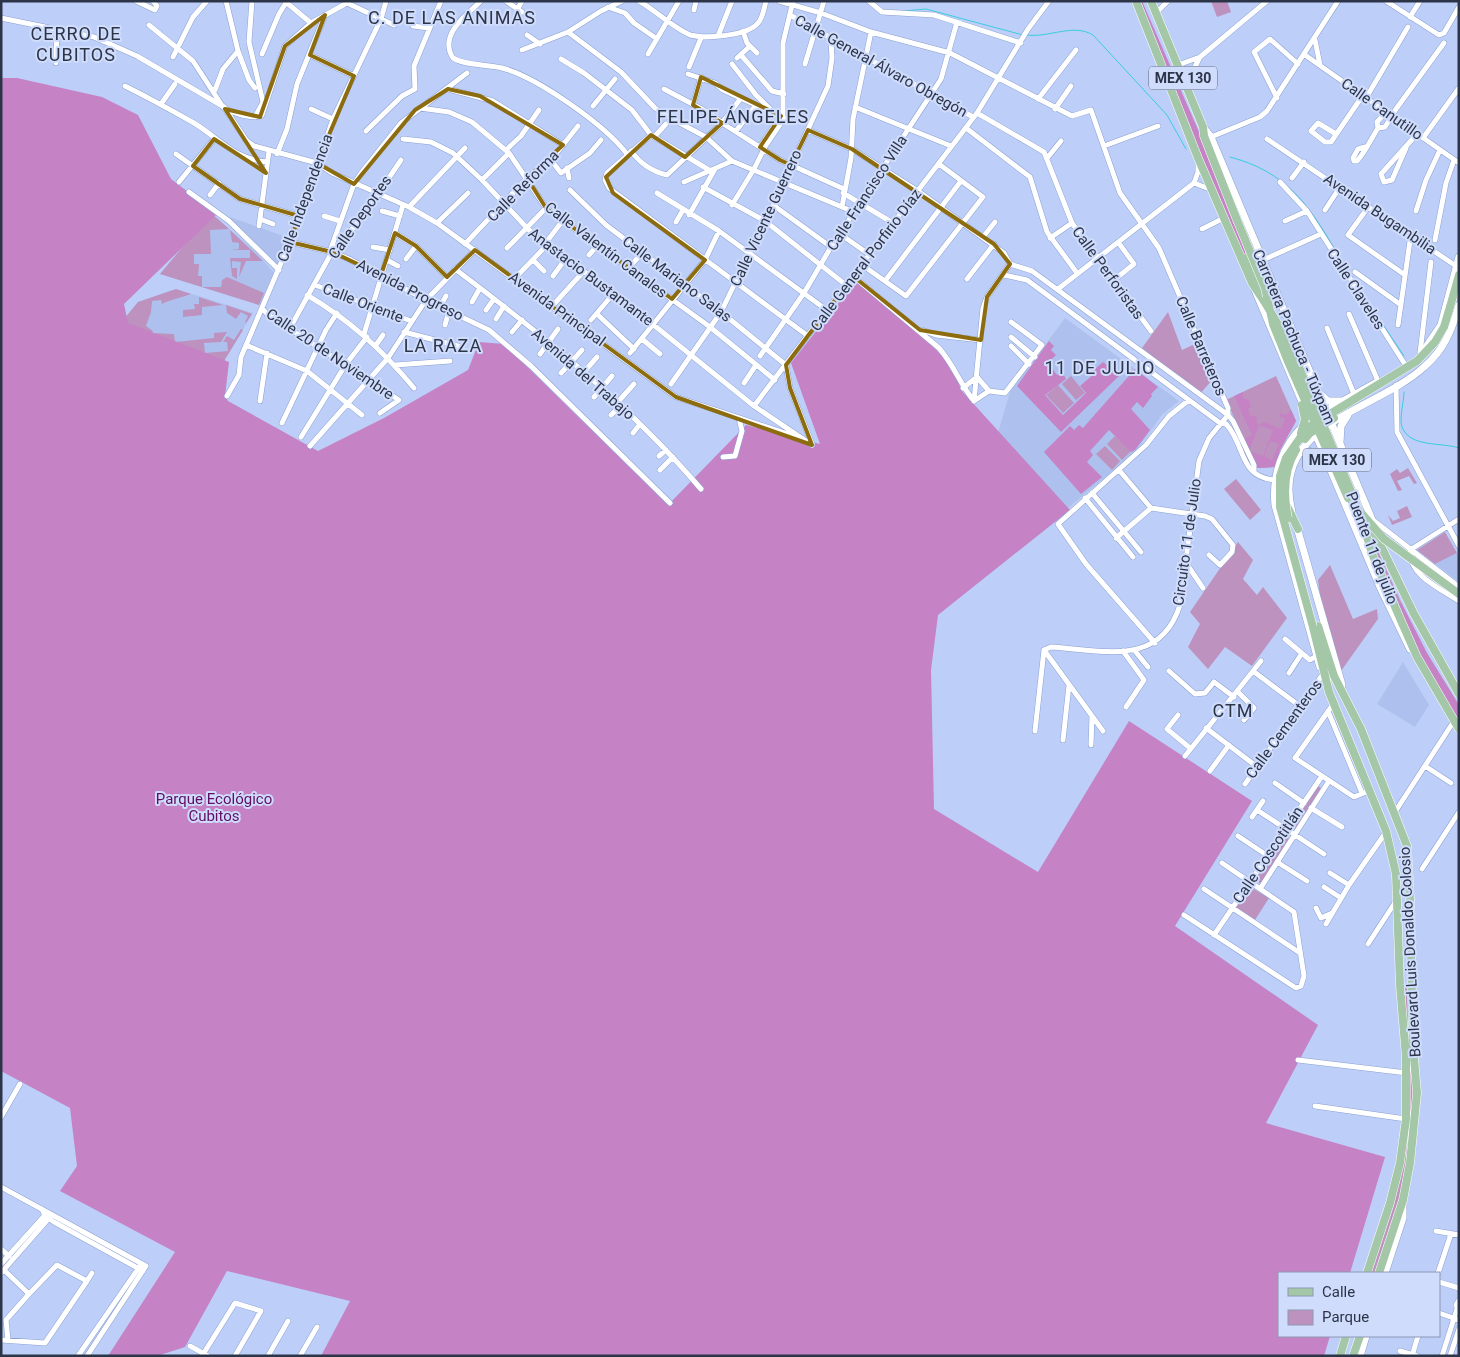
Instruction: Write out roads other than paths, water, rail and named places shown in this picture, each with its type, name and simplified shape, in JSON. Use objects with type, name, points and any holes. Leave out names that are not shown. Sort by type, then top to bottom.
[{"type":"main road","name":"Carretera Pachuca - Túxpam","points":[[1136,1],[1198,158],[1252,282],[1264,301]]},
{"type":"main road","points":[[1145,1],[1162,28]]},
{"type":"main road","name":"Carretera Pachuca - Túxpam","points":[[1151,1],[1203,127],[1204,136],[1237,220]]},
{"type":"main road","name":"Puente 11 de julio","points":[[1237,220],[1265,288],[1273,324],[1289,369],[1342,485],[1360,519]]},
{"type":"main road","points":[[1235,242],[1263,287],[1272,286]]},
{"type":"main road","points":[[1454,306],[1459,275]]},
{"type":"main road","points":[[1346,698],[1334,676],[1316,627],[1280,507],[1280,476],[1286,458],[1307,428],[1417,361],[1440,334],[1454,306],[1459,290]]},
{"type":"main road","name":"Puente 11 de julio","points":[[1264,301],[1288,341],[1358,508],[1373,556],[1402,623]]},
{"type":"main road","points":[[1289,369],[1305,419],[1301,433],[1291,447],[1283,466],[1282,484],[1287,507],[1298,529]]},
{"type":"main road","points":[[1358,508],[1384,539],[1459,594]]},
{"type":"main road","name":"Carretera Pachuca - Túxpam","points":[[1360,519],[1382,548],[1414,614],[1456,684],[1459,694]]},
{"type":"main road","name":"Carretera Pachuca - Túxpam","points":[[1402,623],[1417,657],[1459,729]]},
{"type":"main road","points":[[1316,627],[1323,674]]},
{"type":"main road","name":"Boulevard Luis Donaldo Colosio","points":[[1323,674],[1386,831],[1396,874],[1400,985],[1407,1073],[1406,1119],[1394,1187],[1367,1272]]},
{"type":"main road","name":"Boulevard Luis Donaldo Colosio","points":[[1346,698],[1395,812],[1407,846],[1413,1046],[1417,1093],[1410,1163],[1402,1200],[1379,1272]]},
{"type":"main road","points":[[1398,912],[1401,920],[1403,970],[1411,970]]},
{"type":"main road","points":[[1400,985],[1405,982],[1409,986],[1413,1046]]},
{"type":"main road","points":[[1340,1356],[1346,1337]]},
{"type":"main road","points":[[1353,1356],[1360,1337]]},
{"type":"street","points":[[136,1],[155,10],[158,6],[153,1]]},
{"type":"street","points":[[172,57],[193,17],[207,1]]},
{"type":"street","points":[[226,1],[238,50],[249,80],[255,88]]},
{"type":"street","points":[[252,1],[249,42],[263,102],[255,117]]},
{"type":"street","name":"Calle Independencia","points":[[227,396],[239,375],[241,357],[290,242],[333,119],[381,19],[386,1]]},
{"type":"street","points":[[366,131],[402,96],[415,89],[414,66],[441,1]]},
{"type":"street","points":[[481,1],[458,22],[454,30],[449,48],[450,54],[455,60],[502,68],[534,82],[607,132],[651,170],[667,175],[722,123],[741,98]]},
{"type":"street","points":[[506,2],[520,11],[522,1]]},
{"type":"street","points":[[522,50],[568,32],[608,7],[622,1]]},
{"type":"street","points":[[639,1],[686,33],[701,38],[743,31],[758,23],[766,1]]},
{"type":"street","points":[[648,54],[679,1]]},
{"type":"street","points":[[694,10],[696,1]]},
{"type":"street","points":[[718,36],[732,1]]},
{"type":"street","name":"Calle General Álvaro Obregón","points":[[778,1],[793,3],[871,32],[950,53],[1072,116],[1091,110]]},
{"type":"street","points":[[805,64],[824,1]]},
{"type":"street","name":"Calle General Porfirio Díaz","points":[[754,406],[977,113],[1028,29],[1049,1]]},
{"type":"street","points":[[1156,14],[1168,1]]},
{"type":"street","points":[[1178,65],[1200,57],[1267,1]]},
{"type":"street","points":[[1211,138],[1260,117],[1277,98],[1338,1]]},
{"type":"street","points":[[1386,1],[1410,18],[1442,35],[1459,8]]},
{"type":"street","points":[[1410,18],[1420,1]]},
{"type":"street","points":[[262,54],[287,2],[311,23]]},
{"type":"street","points":[[1,18],[58,28],[94,37],[137,56],[224,108],[255,117],[259,117],[264,111],[282,51],[311,23],[348,3],[352,3],[394,25]]},
{"type":"street","points":[[732,205],[754,169],[762,148],[782,116],[784,94],[783,43],[793,3]]},
{"type":"street","points":[[870,3],[882,12],[934,14],[1022,41]]},
{"type":"street","points":[[608,7],[625,13],[634,23],[657,39]]},
{"type":"street","name":"Calle General Álvaro Obregón","points":[[790,15],[831,40],[897,73],[931,95],[973,118]]},
{"type":"street","points":[[277,154],[290,120],[297,84],[326,16]]},
{"type":"street","name":"Calle Francisco Villa","points":[[760,356],[804,293],[831,247],[942,79],[957,22]]},
{"type":"street","points":[[149,25],[178,46],[193,61],[215,90],[224,108]]},
{"type":"street","points":[[413,26],[429,28]]},
{"type":"street","points":[[1336,134],[1318,123],[1311,131],[1328,144],[1336,134],[1364,97],[1408,27]]},
{"type":"street","points":[[56,63],[58,28]]},
{"type":"street","points":[[743,31],[750,46],[757,53]]},
{"type":"street","points":[[568,32],[621,72],[655,108],[706,137],[732,161],[784,181],[854,212]]},
{"type":"street","points":[[842,207],[843,191],[852,149],[855,107],[864,57],[871,32]]},
{"type":"street","points":[[527,35],[540,44]]},
{"type":"street","points":[[689,67],[701,38]]},
{"type":"street","points":[[1277,98],[1254,52],[1270,39],[1298,64]]},
{"type":"street","name":"Calle Vicente Guerrero","points":[[671,384],[721,312],[808,130],[828,86],[832,58],[831,40]]},
{"type":"street","points":[[1315,40],[1320,65]]},
{"type":"street","points":[[1378,128],[1385,127],[1444,42]]},
{"type":"street","points":[[750,46],[739,57],[772,91],[784,94]]},
{"type":"street","points":[[215,90],[223,69],[238,50]]},
{"type":"street","points":[[1038,99],[1076,50]]},
{"type":"street","points":[[310,55],[354,76]]},
{"type":"street","name":"Calle Canutillo","points":[[1305,55],[1456,161]]},
{"type":"street","points":[[1186,84],[1200,57]]},
{"type":"street","points":[[561,59],[606,89],[632,110],[653,136],[685,157],[712,170]]},
{"type":"street","points":[[1188,61],[1193,71]]},
{"type":"street","points":[[732,64],[756,95],[774,114]]},
{"type":"street","points":[[331,252],[354,184],[401,123],[467,73]]},
{"type":"street","points":[[688,74],[701,77],[774,114],[782,116]]},
{"type":"street","points":[[694,105],[701,77]]},
{"type":"street","points":[[593,106],[615,79]]},
{"type":"street","points":[[161,104],[175,84]]},
{"type":"street","points":[[125,86],[161,104],[247,159],[267,162]]},
{"type":"street","points":[[1056,108],[1071,86]]},
{"type":"street","points":[[1423,138],[1459,88]]},
{"type":"street","points":[[448,89],[493,101],[563,144]]},
{"type":"street","points":[[664,89],[711,114],[722,123],[791,166],[818,176],[893,223]]},
{"type":"street","points":[[736,131],[756,105]]},
{"type":"street","points":[[855,107],[951,146]]},
{"type":"street","name":"Avenida Principal","points":[[224,108],[246,140],[277,154],[317,163],[354,184],[406,206],[437,223],[676,397],[803,439]]},
{"type":"street","name":"Calle Valentín Canales","points":[[420,108],[460,116],[472,122],[507,152],[527,178],[537,197],[546,208],[710,327],[775,380]]},
{"type":"street","points":[[311,109],[333,119]]},
{"type":"street","points":[[482,180],[507,152],[539,110]]},
{"type":"street","name":"Calle Barreteros","points":[[1091,110],[1120,194],[1159,248],[1228,408],[1228,415],[1254,466],[1254,472]]},
{"type":"street","points":[[1365,147],[1378,128],[1378,122],[1386,112]]},
{"type":"street","points":[[977,113],[1044,152],[1048,157],[1061,140]]},
{"type":"street","points":[[666,124],[653,136],[629,152],[607,173],[605,180],[609,188],[808,336]]},
{"type":"street","name":"Calle Reforma","points":[[465,244],[527,178],[551,160],[578,126]]},
{"type":"street","points":[[1104,146],[1158,126]]},
{"type":"street","name":"Carretera Pachuca - Túxpam","points":[[1203,127],[1211,138],[1263,260],[1272,286],[1373,520],[1382,548]]},
{"type":"street","points":[[966,128],[1030,177],[1050,238],[1077,273]]},
{"type":"street","points":[[808,130],[852,149],[918,192],[962,224],[994,244],[1004,253],[1010,264],[1032,271],[1058,289],[1228,415]]},
{"type":"street","points":[[1406,148],[1391,182],[1384,182],[1381,176],[1417,134]]},
{"type":"street","points":[[179,182],[214,139]]},
{"type":"street","name":"Anastacio Bustamante","points":[[403,139],[442,146],[456,156],[546,245],[614,293],[754,406],[803,439]]},
{"type":"street","name":"Avenida Bugambilia","points":[[1267,139],[1304,162],[1456,266]]},
{"type":"street","points":[[551,160],[561,173],[590,153],[601,140]]},
{"type":"street","points":[[301,437],[366,335],[381,275],[400,216],[406,206],[465,148]]},
{"type":"street","points":[[1416,211],[1426,180],[1440,150]]},
{"type":"street","points":[[259,226],[269,151]]},
{"type":"street","points":[[590,153],[595,159]]},
{"type":"street","points":[[176,154],[240,199],[299,216]]},
{"type":"street","name":"Calle Perforistas","points":[[1048,157],[1072,223],[1151,331]]},
{"type":"street","points":[[1058,289],[1194,183],[1198,172],[1198,158]]},
{"type":"street","name":"Calle Deportes","points":[[290,328],[315,285],[331,252],[361,219],[376,194],[401,160]]},
{"type":"street","points":[[684,182],[732,161]]},
{"type":"street","points":[[1435,240],[1446,183],[1456,161]]},
{"type":"street","points":[[1292,178],[1304,162]]},
{"type":"street","points":[[865,267],[906,296],[983,197],[939,164]]},
{"type":"street","points":[[567,168],[569,178]]},
{"type":"street","points":[[1387,168],[1395,174]]},
{"type":"street","points":[[689,215],[712,170]]},
{"type":"street","points":[[885,281],[961,181]]},
{"type":"street","name":"Calle Claveles","points":[[1280,182],[1307,211],[1406,366]]},
{"type":"street","points":[[210,196],[219,183]]},
{"type":"street","points":[[1194,183],[1214,192]]},
{"type":"street","points":[[703,187],[732,205],[765,221],[821,264],[846,286]]},
{"type":"street","points":[[1325,210],[1340,187]]},
{"type":"street","name":"Calle Mariano Salas","points":[[570,190],[606,225],[685,284],[786,365]]},
{"type":"street","points":[[189,192],[229,221],[279,270]]},
{"type":"street","points":[[437,223],[468,193]]},
{"type":"street","points":[[657,193],[689,215],[719,231],[828,311]]},
{"type":"street","points":[[773,205],[831,247]]},
{"type":"street","points":[[1369,206],[1348,236],[1405,274]]},
{"type":"street","points":[[507,248],[528,229],[546,208]]},
{"type":"street","points":[[676,222],[683,210]]},
{"type":"street","points":[[382,211],[400,216]]},
{"type":"street","points":[[1286,221],[1307,211]]},
{"type":"street","points":[[324,216],[340,221]]},
{"type":"street","points":[[1202,229],[1224,218]]},
{"type":"street","points":[[260,219],[273,224]]},
{"type":"street","points":[[983,237],[995,222]]},
{"type":"street","points":[[1050,238],[1072,223]]},
{"type":"street","points":[[516,276],[546,245],[560,224]]},
{"type":"street","points":[[597,314],[632,351],[672,299],[706,260],[719,231]]},
{"type":"street","points":[[395,234],[416,246],[447,277]]},
{"type":"street","points":[[840,234],[870,255]]},
{"type":"street","points":[[1263,260],[1321,234]]},
{"type":"street","points":[[1398,325],[1411,234]]},
{"type":"street","name":"Avenida Progreso","points":[[290,242],[331,252],[381,275],[426,300],[489,330],[531,366],[670,504]]},
{"type":"street","points":[[1114,280],[1134,264],[1118,242]]},
{"type":"street","points":[[967,279],[994,244]]},
{"type":"street","points":[[406,259],[416,246]]},
{"type":"street","points":[[588,255],[597,246]]},
{"type":"street","points":[[373,247],[390,250]]},
{"type":"street","points":[[310,446],[388,358],[426,300],[475,250]]},
{"type":"street","points":[[633,263],[642,253]]},
{"type":"street","points":[[1325,411],[1406,366],[1420,353],[1441,325],[1459,257]]},
{"type":"street","points":[[553,276],[566,258]]},
{"type":"street","points":[[387,260],[398,266]]},
{"type":"street","points":[[533,260],[544,271]]},
{"type":"street","points":[[1420,353],[1431,262]]},
{"type":"street","points":[[974,402],[983,308],[987,297],[1010,264]]},
{"type":"street","name":"Avenida del Trabajo","points":[[455,269],[522,320],[602,388],[673,457],[701,489]]},
{"type":"street","points":[[555,303],[584,271]]},
{"type":"street","points":[[1355,272],[1401,304]]},
{"type":"street","points":[[1004,275],[1028,280],[1189,400],[1230,428],[1248,468],[1260,477],[1275,480]]},
{"type":"street","points":[[853,276],[920,330],[951,361],[963,388],[974,402]]},
{"type":"street","name":"Carretera Pachuca - Túxpam","points":[[1252,282],[1289,369],[1298,396],[1312,419],[1315,435],[1380,587],[1405,640],[1417,657]]},
{"type":"street","name":"Calle Oriente","points":[[315,285],[411,321]]},
{"type":"street","points":[[472,302],[480,288]]},
{"type":"street","points":[[592,320],[614,293]]},
{"type":"street","points":[[308,295],[337,313],[366,335],[414,388]]},
{"type":"street","points":[[440,306],[446,296]]},
{"type":"street","points":[[486,310],[494,299]]},
{"type":"street","points":[[496,319],[504,306]]},
{"type":"street","name":"Boulevard Luis Donaldo Colosio","points":[[1346,698],[1331,651],[1289,496],[1290,477],[1300,449],[1315,435],[1424,368],[1442,348],[1452,331],[1454,306]]},
{"type":"street","name":"Calle 20 de Noviembre","points":[[262,308],[267,314],[399,400],[380,413]]},
{"type":"street","points":[[445,325],[449,311]]},
{"type":"street","points":[[282,423],[318,347],[337,313]]},
{"type":"street","points":[[1349,314],[1378,381]]},
{"type":"street","points":[[512,332],[522,320]]},
{"type":"street","points":[[977,377],[989,391],[1005,393],[1035,357],[1042,345],[1011,322]]},
{"type":"street","points":[[1095,329],[1101,322]]},
{"type":"street","points":[[1327,328],[1354,394]]},
{"type":"street","points":[[540,354],[558,329]]},
{"type":"street","points":[[920,330],[952,338],[980,340]]},
{"type":"street","points":[[404,332],[458,346]]},
{"type":"street","points":[[1422,333],[1432,339]]},
{"type":"street","points":[[376,345],[383,335]]},
{"type":"street","points":[[1011,337],[1035,357]]},
{"type":"street","points":[[642,339],[660,354]]},
{"type":"street","points":[[246,345],[307,371],[331,388],[362,415]]},
{"type":"street","points":[[1011,346],[1029,364]]},
{"type":"street","points":[[561,373],[582,350]]},
{"type":"street","points":[[260,401],[267,353]]},
{"type":"street","points":[[584,372],[597,357]]},
{"type":"street","points":[[395,365],[450,361]]},
{"type":"street","points":[[744,383],[756,365]]},
{"type":"street","points":[[786,365],[790,388],[812,445],[803,439]]},
{"type":"street","points":[[1289,369],[1300,378],[1312,419],[1322,430],[1329,447],[1347,462]]},
{"type":"street","points":[[594,397],[612,376]]},
{"type":"street","points":[[963,388],[977,377]]},
{"type":"street","points":[[611,415],[634,384]]},
{"type":"street","points":[[1396,385],[1397,432],[1459,546]]},
{"type":"street","points":[[1369,386],[1371,392],[1377,397]]},
{"type":"street","points":[[974,402],[989,391]]},
{"type":"street","points":[[1317,392],[1328,401],[1344,401]]},
{"type":"street","points":[[1296,432],[1301,419],[1298,396]]},
{"type":"street","points":[[1155,643],[1095,574],[1058,524],[1085,498],[1146,446],[1172,412],[1189,400]]},
{"type":"street","name":"Boulevard Luis Donaldo Colosio","points":[[1323,674],[1316,656],[1275,505],[1275,480],[1285,449],[1296,432],[1325,411]]},
{"type":"street","points":[[1340,445],[1341,426],[1352,411]]},
{"type":"street","name":"Circuito 11 de Julio","points":[[1044,650],[1051,647],[1135,651],[1155,643],[1168,631],[1175,621],[1180,605],[1191,514],[1202,450],[1220,422],[1228,415]]},
{"type":"street","points":[[722,458],[735,456],[742,431],[739,418]]},
{"type":"street","points":[[1312,419],[1323,424],[1331,424]]},
{"type":"street","points":[[633,433],[640,424]]},
{"type":"street","points":[[659,456],[666,450]]},
{"type":"street","points":[[1296,458],[1299,453],[1310,451],[1327,463]]},
{"type":"street","points":[[660,470],[673,457]]},
{"type":"street","points":[[1119,470],[1151,508],[1212,519],[1233,545],[1232,552],[1220,565],[1209,555]]},
{"type":"street","points":[[1092,493],[1141,552]]},
{"type":"street","points":[[1085,498],[1132,557]]},
{"type":"street","points":[[1116,538],[1151,508]]},
{"type":"street","points":[[1410,550],[1459,519]]},
{"type":"street","points":[[1373,520],[1459,587]]},
{"type":"street","points":[[1410,550],[1411,564],[1414,569],[1459,601]]},
{"type":"street","points":[[1186,563],[1203,588]]},
{"type":"street","points":[[1284,639],[1310,660],[1316,656]]},
{"type":"street","points":[[1044,650],[1103,731]]},
{"type":"street","points":[[1035,731],[1044,650]]},
{"type":"street","points":[[1123,651],[1144,680],[1126,707]]},
{"type":"street","points":[[1135,651],[1148,667]]},
{"type":"street","points":[[1289,672],[1302,653]]},
{"type":"street","points":[[1184,756],[1234,697],[1261,661]]},
{"type":"street","points":[[1169,671],[1195,694],[1205,693],[1214,682],[1234,697]]},
{"type":"street","points":[[1254,671],[1301,707]]},
{"type":"street","name":"Calle Cementeros","points":[[1245,784],[1323,674]]},
{"type":"street","points":[[1063,740],[1069,685]]},
{"type":"street","points":[[1238,692],[1254,708],[1244,720]]},
{"type":"street","points":[[1334,703],[1295,758],[1354,797],[1371,790]]},
{"type":"street","points":[[1328,711],[1362,794]]},
{"type":"street","points":[[1178,714],[1167,728],[1190,748]]},
{"type":"street","points":[[1091,745],[1092,716]]},
{"type":"street","points":[[1395,812],[1454,722]]},
{"type":"street","points":[[1206,728],[1256,766]]},
{"type":"street","points":[[1210,771],[1229,745]]},
{"type":"street","points":[[1425,766],[1451,783]]},
{"type":"street","name":"Calle Coscotitlán","points":[[1214,935],[1322,776]]},
{"type":"street","name":"Calle Coscotitlán","points":[[1260,889],[1329,781]]},
{"type":"street","points":[[1275,783],[1304,803]]},
{"type":"street","points":[[1252,816],[1263,801]]},
{"type":"street","points":[[1311,808],[1342,827]]},
{"type":"street","points":[[1257,810],[1324,854]]},
{"type":"street","points":[[1422,869],[1459,812]]},
{"type":"street","points":[[1326,924],[1349,885],[1386,831]]},
{"type":"street","points":[[1238,836],[1268,856]]},
{"type":"street","points":[[1277,862],[1307,881]]},
{"type":"street","points":[[1184,915],[1296,988],[1304,980],[1294,912],[1222,863]]},
{"type":"street","points":[[1330,873],[1349,885]]},
{"type":"street","points":[[1324,887],[1341,898]]},
{"type":"street","points":[[1204,889],[1300,953]]},
{"type":"street","points":[[1368,944],[1397,899]]},
{"type":"street","points":[[1316,908],[1321,918],[1332,913]]},
{"type":"street","points":[[1298,1060],[1407,1073]]},
{"type":"street","points":[[1,1117],[20,1084]]},
{"type":"street","points":[[1315,1106],[1406,1119]]},
{"type":"street","points":[[1,1187],[141,1268]]},
{"type":"street","points":[[1386,1272],[1403,1218],[1402,1200]]},
{"type":"street","points":[[1,1264],[48,1215]]},
{"type":"street","points":[[30,1294],[3,1272],[48,1215]]},
{"type":"street","points":[[1436,1231],[1459,1235]]},
{"type":"street","points":[[1438,1272],[1451,1234]]},
{"type":"street","points":[[1,1249],[9,1256]]},
{"type":"street","points":[[8,1340],[6,1320],[57,1265],[87,1281]]},
{"type":"street","points":[[78,1356],[141,1268]]},
{"type":"street","points":[[87,1356],[141,1268]]},
{"type":"street","points":[[1,1340],[45,1343],[92,1273]]},
{"type":"street","points":[[1440,1282],[1459,1288]]},
{"type":"street","points":[[1442,1356],[1456,1319],[1458,1310],[1456,1303],[1459,1300]]},
{"type":"street","points":[[190,1346],[204,1355],[235,1303],[261,1311],[235,1356]]},
{"type":"street","points":[[1440,1314],[1456,1319]]},
{"type":"street","points":[[268,1356],[288,1321]]},
{"type":"street","points":[[300,1356],[317,1327]]},
{"type":"street","points":[[1450,1356],[1459,1329]]},
{"type":"street","points":[[1360,1337],[1366,1356]]},
{"type":"street","points":[[1360,1356],[1366,1337]]},
{"type":"street","points":[[1400,1350],[1414,1355],[1418,1337]]},
{"type":"waterway","points":[[903,11],[926,9],[1023,35]]},
{"type":"waterway","points":[[1027,35],[1044,35],[1077,30],[1093,35],[1167,115],[1186,149]]},
{"type":"waterway","points":[[1230,157],[1250,163],[1282,181],[1306,205],[1337,253]]},
{"type":"waterway","points":[[1364,296],[1404,356]]},
{"type":"waterway","points":[[1404,392],[1401,423],[1406,434],[1419,441],[1459,448]]},
{"type":"district","name":"C. DE LAS ANIMAS","points":[[452,18]]},
{"type":"district","name":"CERRO DE CUBITOS","points":[[76,44]]},
{"type":"district","name":"FELIPE ÁNGELES","points":[[733,117]]},
{"type":"district","name":"LA RAZA","points":[[443,346]]},
{"type":"district","name":"11 DE JULIO","points":[[1100,368]]},
{"type":"district","name":"CTM","points":[[1233,711]]},
{"type":"park label","name":"Parque Ecológico Cubitos","points":[[214,808]]}]
